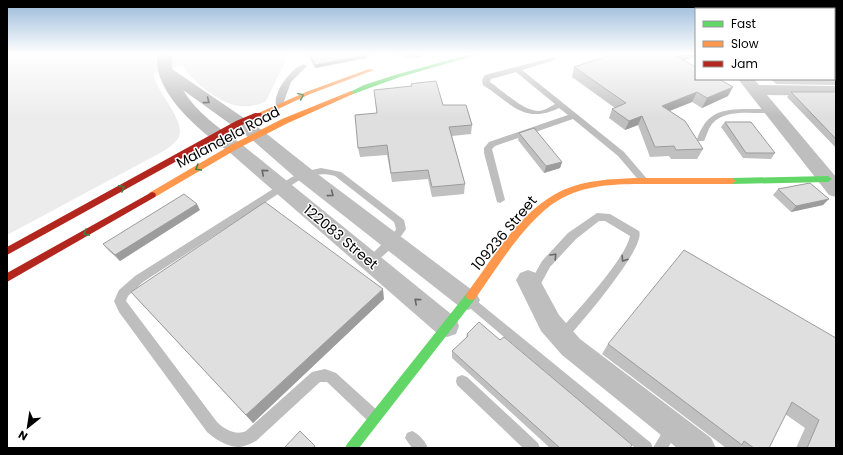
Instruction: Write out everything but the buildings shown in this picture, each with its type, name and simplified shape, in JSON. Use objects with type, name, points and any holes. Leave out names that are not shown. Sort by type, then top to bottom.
[{"type":"main road","name":"Malandela Road","points":[[7,251],[240,123],[279,104],[357,75]]},
{"type":"main road","name":"Malandela Road","points":[[7,278],[257,135],[367,86],[399,75]]},
{"type":"main road","name":"109236 Street","points":[[350,448],[468,300],[499,258],[530,221],[558,196],[574,189],[599,184],[644,182],[832,184]]},
{"type":"street","name":"122083 Street","points":[[167,75],[183,104],[198,120],[234,147],[447,326]]},
{"type":"street","name":"122083 Street","points":[[172,75],[257,135],[304,174],[468,300]]},
{"type":"street","points":[[750,84],[836,91]]},
{"type":"street","points":[[750,84],[832,184]]},
{"type":"street","points":[[530,284],[550,323],[571,347],[608,377],[667,438],[701,448]]},
{"type":"lane","points":[[279,104],[281,93],[292,75]]},
{"type":"lane","points":[[494,75],[488,77],[486,83],[521,107],[532,112],[542,112],[561,104]]},
{"type":"lane","points":[[525,75],[575,115],[620,154],[644,182]]},
{"type":"lane","points":[[701,139],[707,126],[714,118],[721,114],[772,111]]},
{"type":"lane","points":[[500,200],[488,148],[492,144],[575,115]]},
{"type":"lane","points":[[304,174],[139,279],[123,293],[120,301],[123,308],[212,428],[222,435],[243,440],[251,436],[317,376],[325,375],[331,377],[375,417]]},
{"type":"lane","points":[[530,284],[572,236],[597,216],[607,217],[635,234],[635,240],[618,268],[562,336]]},
{"type":"lane","points":[[370,261],[392,242]]},
{"type":"lane","points":[[468,300],[646,448]]},
{"type":"lane","points":[[462,381],[533,448]]},
{"type":"shaded area","points":[[7,75],[155,75],[160,90],[176,116],[180,133],[177,140],[162,152],[7,235]]},
{"type":"shaded area","points":[[190,75],[279,75],[266,101],[257,105],[248,106],[240,106],[223,101],[193,79]]},
{"type":"traffic: fast","points":[[351,93],[400,75]]},
{"type":"traffic: fast","points":[[732,181],[828,179]]},
{"type":"traffic: fast","points":[[351,448],[471,296]]},
{"type":"traffic: slow","points":[[258,115],[308,93],[357,75]]},
{"type":"traffic: slow","points":[[152,195],[234,147],[285,121],[351,93]]},
{"type":"traffic: slow","points":[[471,296],[504,249],[532,216],[554,199],[566,192],[594,184],[615,182],[732,181]]},
{"type":"traffic: jam","points":[[7,251],[239,123],[258,115]]},
{"type":"traffic: jam","points":[[7,278],[152,195]]}]
